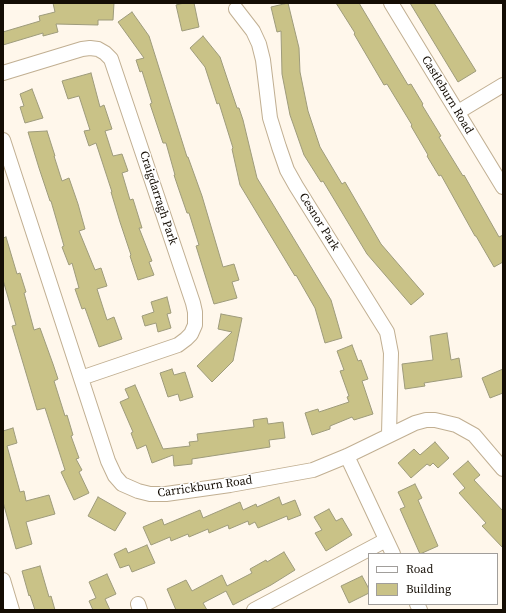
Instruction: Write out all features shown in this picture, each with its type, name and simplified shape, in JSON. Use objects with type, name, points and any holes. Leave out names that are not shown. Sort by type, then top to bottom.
[{"type":"street","name":"Castleburn Road","points":[[391,3],[503,187]]},
{"type":"street","name":"Cesnor Park","points":[[236,9],[253,31],[259,44],[263,60],[270,118],[287,170],[387,332],[391,353],[389,434]]},
{"type":"street","name":"Craigdarragh Park","points":[[3,73],[82,49],[98,49],[111,59],[193,303],[195,325],[191,334],[186,340],[178,345],[81,378]]},
{"type":"street","points":[[458,112],[503,85]]},
{"type":"street","name":"Carrickburn Road","points":[[3,140],[111,468],[115,476],[122,484],[138,491],[150,494],[166,494],[230,485],[313,470],[347,456],[389,434],[426,420],[448,422],[464,428],[474,435],[503,469]]},
{"type":"street","points":[[347,456],[392,553]]},
{"type":"street","points":[[254,610],[386,540]]},
{"type":"street","points":[[3,580],[12,610]]},
{"type":"building","points":[[53,3],[114,3],[113,20],[98,20],[98,25],[56,24],[58,32],[43,36],[43,33],[3,45],[3,32],[40,21],[39,16],[55,12]]},
{"type":"building","points":[[194,3],[199,27],[182,31],[176,5]]},
{"type":"building","points":[[288,3],[299,48],[300,72],[308,111],[320,147],[342,184],[345,182],[381,244],[424,294],[411,305],[367,254],[323,181],[321,182],[304,155],[290,115],[282,74],[281,31],[277,32],[271,7]]},
{"type":"building","points":[[336,3],[359,3],[408,85],[411,84],[423,104],[422,105],[441,136],[439,137],[463,176],[464,175],[499,237],[503,235],[503,262],[494,267],[441,175],[439,176],[427,156],[428,155],[411,126],[412,125],[387,84],[384,85],[354,34],[355,33]]},
{"type":"building","points":[[410,3],[434,3],[476,71],[458,82]]},
{"type":"building","points":[[132,12],[149,36],[187,157],[202,196],[223,267],[234,264],[239,280],[232,282],[237,298],[214,304],[196,246],[199,245],[189,213],[187,213],[174,175],[166,143],[163,143],[150,104],[152,103],[142,71],[140,72],[136,60],[144,58],[118,22]]},
{"type":"building","points":[[203,36],[220,57],[237,108],[239,108],[243,120],[257,178],[331,300],[342,338],[325,343],[315,308],[240,185],[233,148],[219,103],[217,104],[205,67],[190,48]]},
{"type":"building","points":[[91,73],[100,107],[104,105],[112,129],[105,131],[113,156],[122,154],[128,171],[122,173],[130,200],[133,199],[142,228],[139,228],[152,261],[149,262],[154,275],[138,280],[96,143],[89,146],[84,131],[90,130],[79,96],[68,99],[62,81]]},
{"type":"building","points":[[32,89],[43,118],[25,123],[20,107],[24,106],[20,94]]},
{"type":"building","points":[[47,131],[62,181],[69,178],[78,204],[85,229],[79,231],[95,270],[101,268],[107,286],[97,289],[107,320],[114,317],[122,339],[99,347],[85,308],[82,309],[75,289],[79,288],[72,263],[69,265],[62,247],[64,246],[51,201],[28,132]]},
{"type":"building","points":[[6,237],[17,274],[20,273],[26,292],[24,293],[34,330],[40,328],[58,379],[54,381],[65,416],[67,415],[73,435],[71,436],[79,458],[76,459],[82,470],[79,472],[89,493],[74,500],[61,472],[65,470],[45,408],[37,410],[12,326],[16,325],[3,280],[3,238]]},
{"type":"building","points":[[167,297],[171,313],[167,314],[171,328],[158,332],[156,323],[145,326],[142,316],[154,312],[151,302]]},
{"type":"building","points":[[221,314],[242,318],[233,361],[212,382],[197,366],[232,332],[218,329]]},
{"type":"building","points":[[447,333],[451,360],[459,358],[462,377],[424,383],[425,386],[405,389],[402,364],[433,360],[430,336]]},
{"type":"building","points":[[352,345],[358,361],[361,360],[368,379],[362,381],[373,414],[354,420],[352,417],[330,426],[330,429],[312,435],[305,413],[318,409],[319,412],[349,402],[347,397],[349,396],[340,371],[344,370],[337,351]]},
{"type":"building","points":[[172,369],[174,375],[185,372],[193,397],[180,401],[178,394],[168,397],[160,373]]},
{"type":"building","points":[[503,369],[503,393],[490,398],[482,378]]},
{"type":"building","points":[[135,385],[163,449],[190,446],[189,442],[198,441],[197,434],[254,427],[253,420],[267,418],[268,424],[283,422],[285,438],[269,440],[270,447],[192,459],[192,464],[174,466],[173,455],[152,463],[146,445],[137,449],[131,433],[133,432],[120,402],[129,398],[125,389]]},
{"type":"building","points":[[13,428],[17,443],[7,446],[20,492],[24,491],[26,501],[49,495],[55,514],[26,522],[32,544],[16,549],[3,502],[3,431]]},
{"type":"building","points":[[435,442],[449,458],[438,468],[433,463],[430,466],[427,464],[411,478],[398,463],[414,449],[420,455]]},
{"type":"building","points":[[468,461],[480,475],[474,480],[503,511],[503,548],[482,526],[486,523],[459,493],[465,488],[453,474]]},
{"type":"building","points":[[415,484],[422,498],[418,500],[438,546],[420,553],[400,509],[405,507],[398,492]]},
{"type":"building","points":[[98,497],[126,513],[115,531],[88,516]]},
{"type":"building","points":[[279,497],[282,505],[295,500],[301,515],[288,520],[287,516],[258,528],[255,522],[249,525],[248,521],[229,529],[228,525],[209,533],[208,529],[189,537],[188,534],[171,541],[170,537],[151,545],[143,527],[162,519],[164,525],[200,510],[203,518],[240,502],[243,510],[256,504],[257,507]]},
{"type":"building","points":[[329,509],[336,521],[342,518],[352,535],[326,551],[315,533],[322,530],[314,517]]},
{"type":"building","points":[[147,545],[155,563],[132,572],[129,565],[120,568],[114,554],[126,548],[128,553]]},
{"type":"building","points":[[284,552],[295,570],[271,585],[233,605],[226,591],[203,603],[207,610],[176,610],[167,589],[186,580],[192,591],[222,575],[227,586],[252,573],[250,569],[266,560],[267,562]]},
{"type":"building","points":[[40,566],[49,597],[51,596],[55,610],[35,610],[30,595],[29,596],[22,571]]},
{"type":"building","points":[[107,574],[116,594],[105,599],[110,610],[93,610],[89,601],[96,598],[89,582]]},
{"type":"building","points":[[362,576],[368,587],[368,594],[349,603],[341,586]]}]
